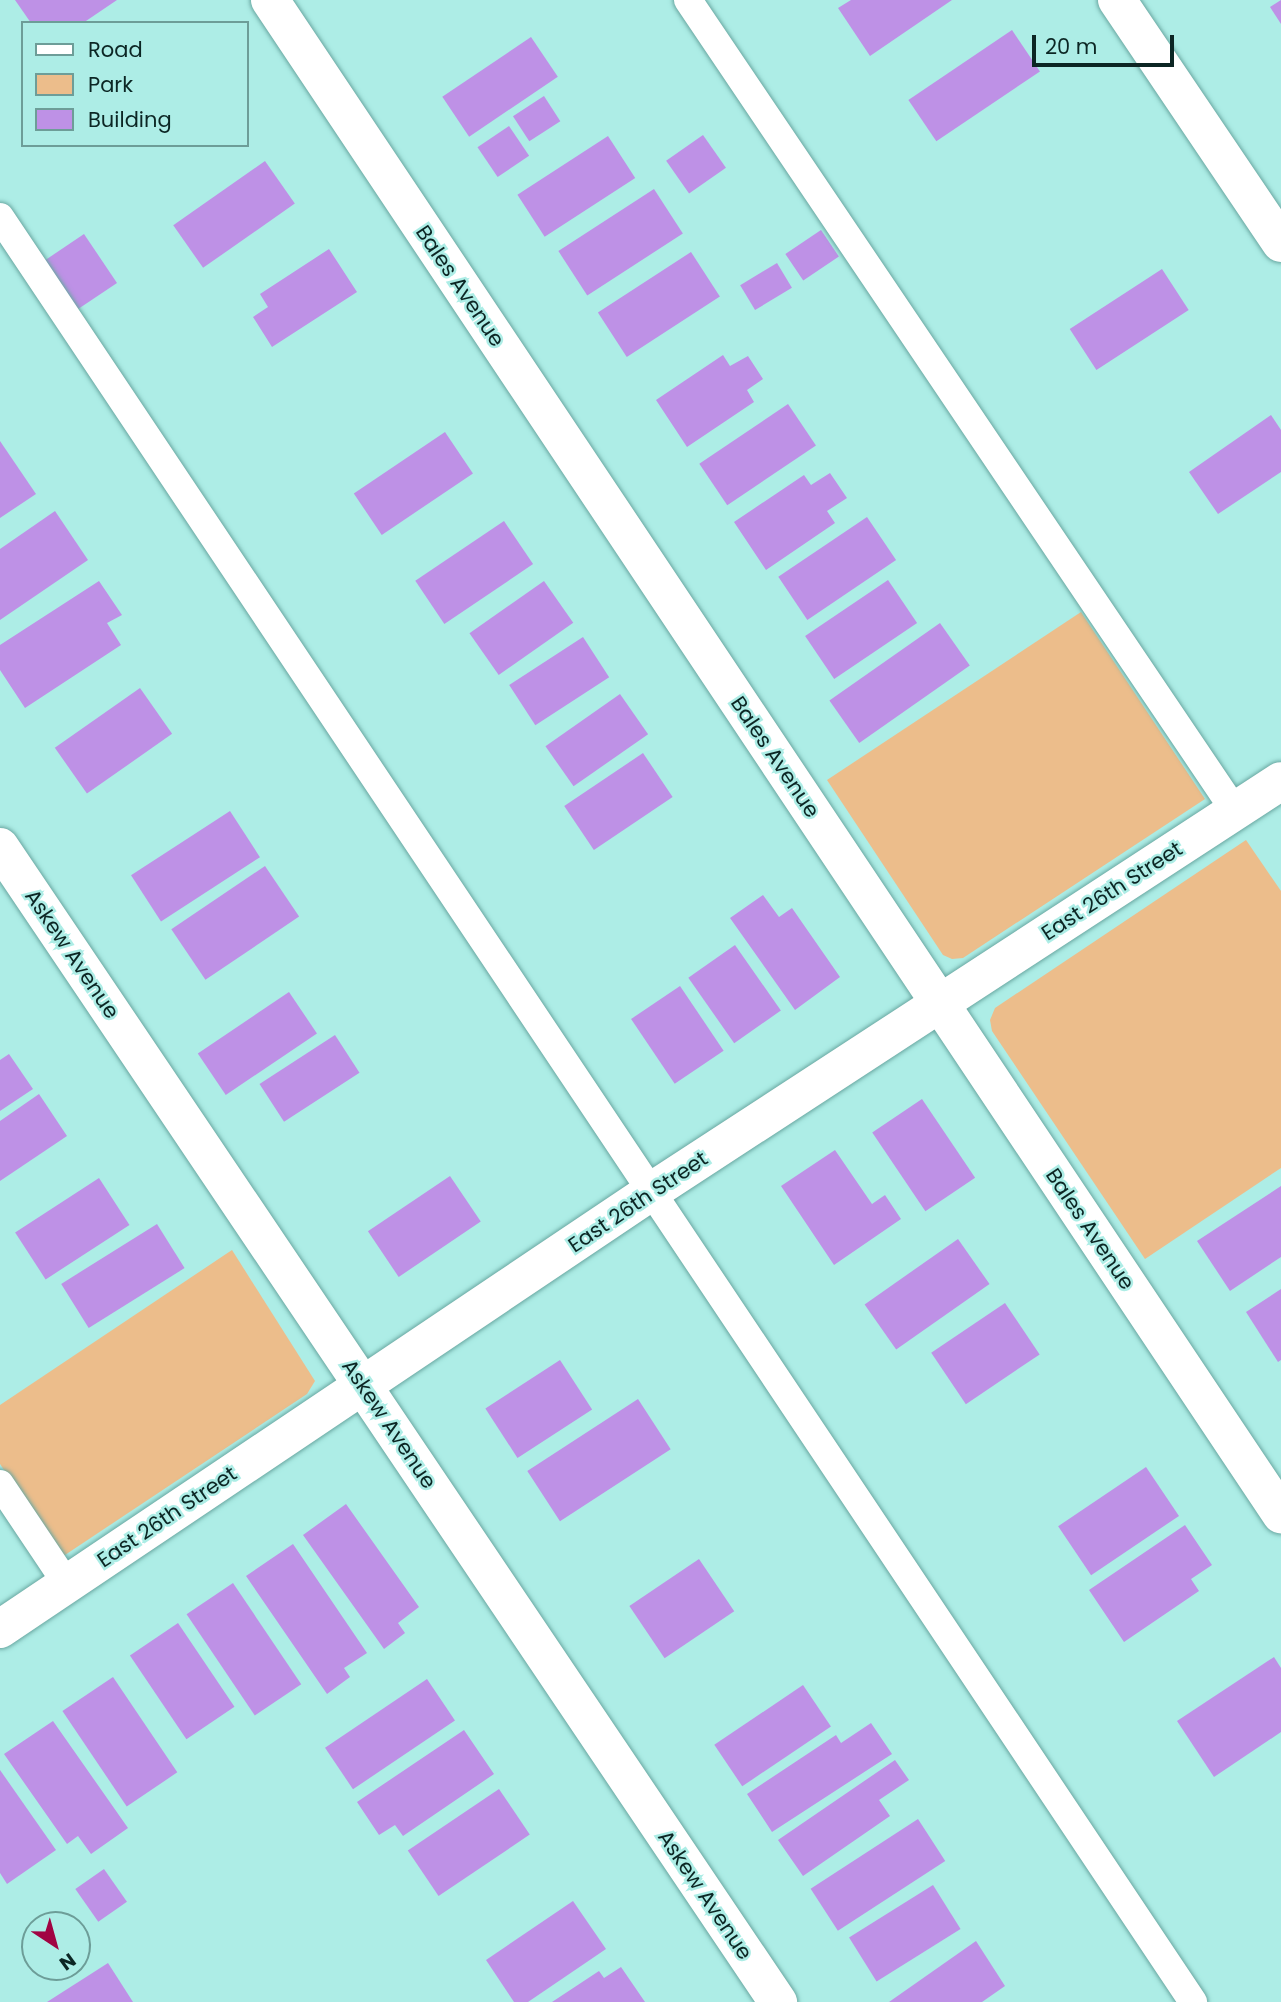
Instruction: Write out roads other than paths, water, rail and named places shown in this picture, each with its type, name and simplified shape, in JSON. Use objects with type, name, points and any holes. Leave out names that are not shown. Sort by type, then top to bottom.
[{"type":"street","name":"Bales Avenue","points":[[270,0],[1281,1514]]},
{"type":"street","points":[[1117,0],[1281,243]]},
{"type":"street","name":"East 26th Street","points":[[0,1629],[649,1193],[1281,781]]},
{"type":"street","name":"Askew Avenue","points":[[0,847],[778,2002]]},
{"type":"lane","points":[[688,0],[1235,811]]},
{"type":"lane","points":[[0,217],[649,1193],[1193,2002]]},
{"type":"lane","points":[[0,1485],[67,1584]]}]
